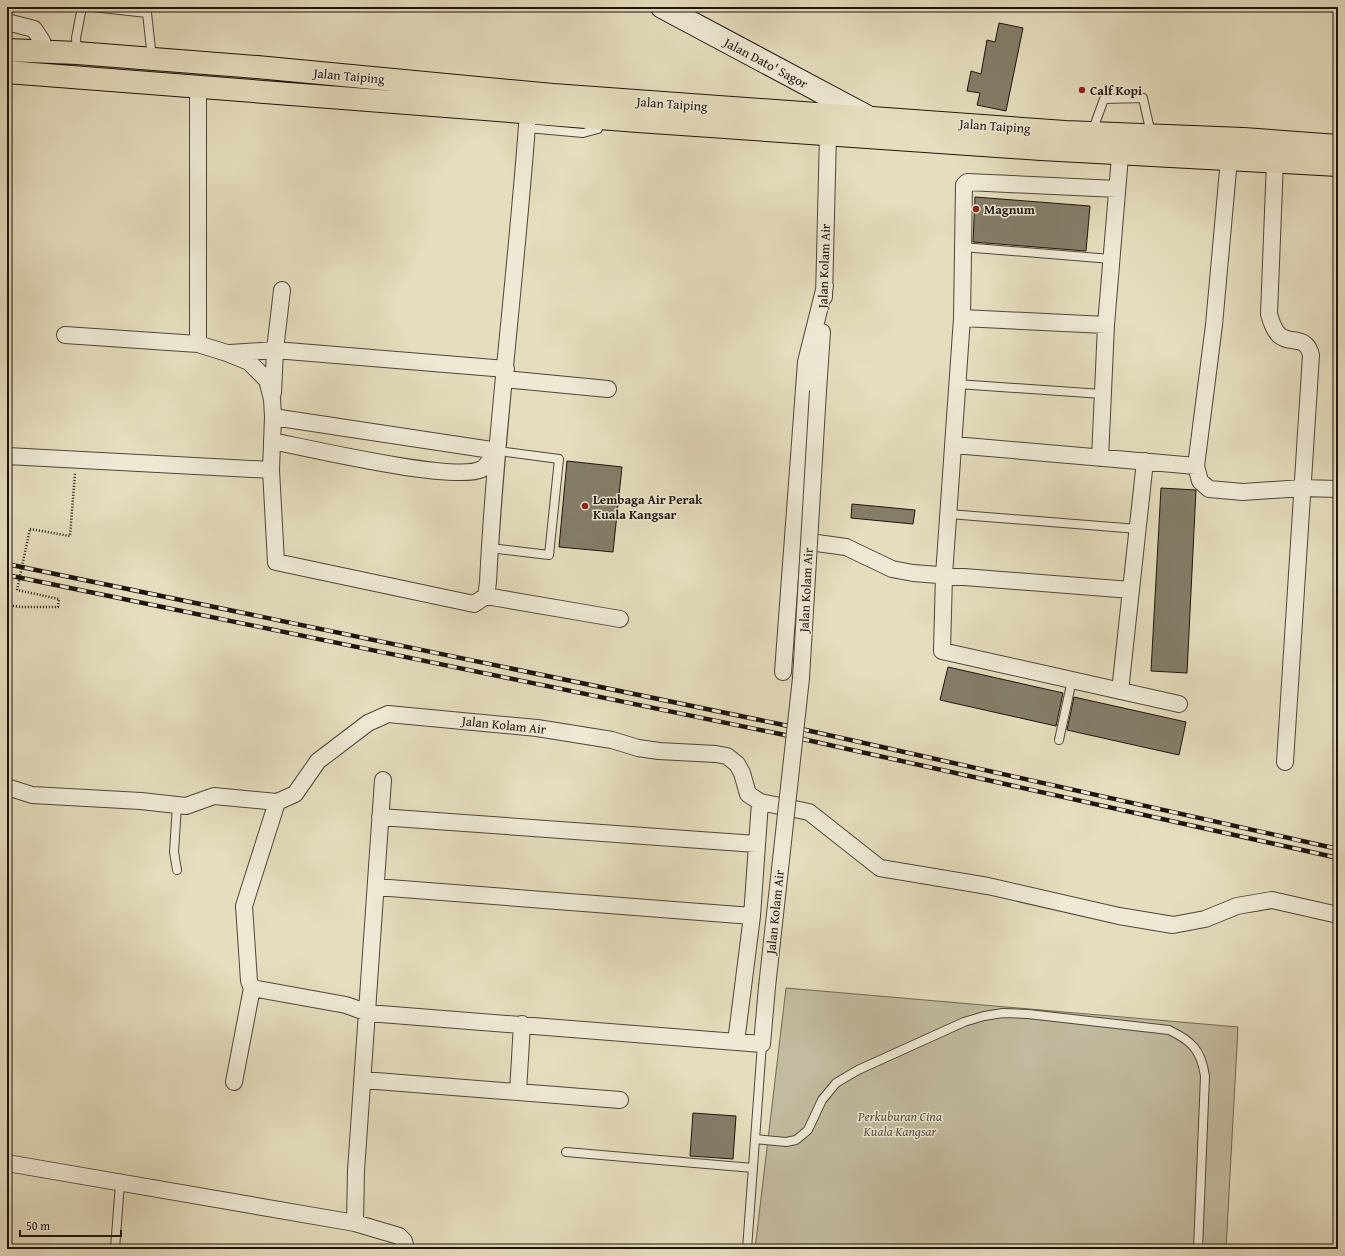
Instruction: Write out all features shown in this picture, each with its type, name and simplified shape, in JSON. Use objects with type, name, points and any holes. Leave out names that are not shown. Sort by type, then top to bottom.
[{"type":"highway","name":"Jalan Taiping","points":[[7,50],[77,53],[490,89],[1091,133],[1121,144],[1152,135],[1243,139],[1338,146]]},
{"type":"highway","points":[[158,60],[183,70],[193,78],[198,86]]},
{"type":"highway","name":"Jalan Taiping","points":[[7,72],[198,86],[528,120],[601,118],[828,134],[1121,144],[1229,159],[1338,165]]},
{"type":"highway","points":[[490,89],[514,100],[528,120]]},
{"type":"highway","points":[[795,112],[828,134]]},
{"type":"main road","name":"Jalan Dato' Sagor","points":[[671,9],[790,77],[870,118]]},
{"type":"street","points":[[7,22],[34,29],[42,41],[43,52]]},
{"type":"street","points":[[198,86],[198,344]]},
{"type":"street","points":[[486,596],[528,120]]},
{"type":"street","name":"Jalan Kolam Air","points":[[762,1044],[801,678],[825,286],[828,134]]},
{"type":"street","points":[[1100,458],[1106,325],[1121,144]]},
{"type":"street","points":[[1229,159],[1213,332],[1196,466],[1200,481],[1209,489],[1243,492],[1302,488],[1338,489]]},
{"type":"street","points":[[1275,162],[1269,314],[1275,329],[1280,336],[1306,344],[1311,355],[1285,762]]},
{"type":"street","points":[[1117,189],[967,182],[964,185],[962,318],[944,574],[942,651],[1179,704]]},
{"type":"street","points":[[783,672],[806,362],[825,286]]},
{"type":"street","points":[[282,290],[275,350],[272,399],[273,417],[271,470],[276,562],[474,604],[486,596],[620,619]]},
{"type":"street","points":[[962,318],[1106,325]]},
{"type":"street","points":[[65,335],[198,344],[249,362],[267,380],[272,399]]},
{"type":"street","points":[[227,353],[275,350],[505,374],[608,389]]},
{"type":"street","points":[[273,417],[498,451]]},
{"type":"street","points":[[272,441],[434,472],[464,474],[482,469],[498,451]]},
{"type":"street","points":[[954,445],[1196,466]]},
{"type":"street","points":[[7,456],[271,470]]},
{"type":"street","points":[[1120,690],[1145,462]]},
{"type":"street","points":[[792,540],[846,547],[892,569],[913,573],[944,574],[1131,590]]},
{"type":"street","name":"Jalan Kolam Air","points":[[277,802],[295,794],[318,761],[368,723],[388,714],[537,728],[612,740],[638,748],[728,756],[737,764],[742,773],[748,794],[760,802]]},
{"type":"street","points":[[355,1223],[383,780]]},
{"type":"street","points":[[7,787],[32,795],[141,801],[186,806],[214,796],[277,802],[244,906],[249,981],[252,988],[234,1082]]},
{"type":"street","points":[[736,1042],[752,916],[760,802],[809,812],[880,868],[988,886],[1119,916],[1173,925],[1205,919],[1237,906],[1272,900],[1338,915]]},
{"type":"street","points":[[380,817],[756,844]]},
{"type":"street","points":[[376,887],[752,916]]},
{"type":"street","points":[[252,988],[346,1005],[368,1013],[762,1044]]},
{"type":"street","points":[[518,1092],[522,1024]]},
{"type":"street","points":[[363,1080],[620,1100]]},
{"type":"street","points":[[7,1163],[355,1223],[399,1236],[409,1248]]},
{"type":"lane","points":[[77,53],[76,38],[82,7]]},
{"type":"lane","points":[[92,7],[147,12],[158,60]]},
{"type":"lane","points":[[1091,133],[1104,98],[1143,98],[1152,135]]},
{"type":"lane","points":[[962,246],[1111,259]]},
{"type":"lane","points":[[957,384],[1102,394]]},
{"type":"lane","points":[[490,548],[549,555],[559,459],[498,451]]},
{"type":"lane","points":[[949,514],[1138,529]]},
{"type":"lane","points":[[1059,740],[1072,680]]},
{"type":"lane","points":[[176,870],[174,852],[177,805]]},
{"type":"lane","points":[[755,1139],[786,1142],[796,1140],[808,1130],[822,1100],[836,1083],[858,1070],[964,1022],[984,1016],[1003,1013],[1028,1014],[1169,1030],[1184,1037],[1195,1047],[1203,1060],[1205,1076],[1198,1249]]},
{"type":"lane","points":[[747,1249],[762,1044]]},
{"type":"lane","points":[[566,1152],[754,1168]]},
{"type":"lane","points":[[115,1249],[120,1183]]},
{"type":"path","points":[[7,605],[21,607],[58,607],[60,599],[17,590],[30,529],[70,536],[76,460]]},
{"type":"green space","name":"Perkuburan Cina Kuala Kangsar","points":[[786,988],[1238,1027],[1226,1249],[755,1249]]},
{"type":"building","points":[[999,23],[1023,28],[1006,111],[977,105],[980,93],[967,91],[971,71],[981,74],[987,40],[995,42]]},
{"type":"building","points":[[975,197],[1090,206],[1086,251],[973,242]]},
{"type":"building","points":[[567,461],[622,467],[613,552],[559,547]]},
{"type":"building","points":[[1161,488],[1196,490],[1187,673],[1151,671]]},
{"type":"building","points":[[852,504],[915,510],[913,524],[851,518]]},
{"type":"building","points":[[948,667],[1063,693],[1056,726],[940,700]]},
{"type":"building","points":[[1074,697],[1186,722],[1179,755],[1067,730]]},
{"type":"building","points":[[693,1113],[736,1116],[733,1159],[690,1156]]},
{"type":"railway","points":[[7,564],[779,724],[1338,849]]},
{"type":"railway","points":[[7,575],[780,734],[1338,858]]},
{"type":"place","name":"Calf Kopi","points":[[1082,90]]},
{"type":"place","name":"Magnum","points":[[976,209]]},
{"type":"place","name":"Lembaga Air Perak Kuala Kangsar","points":[[585,506]]}]
